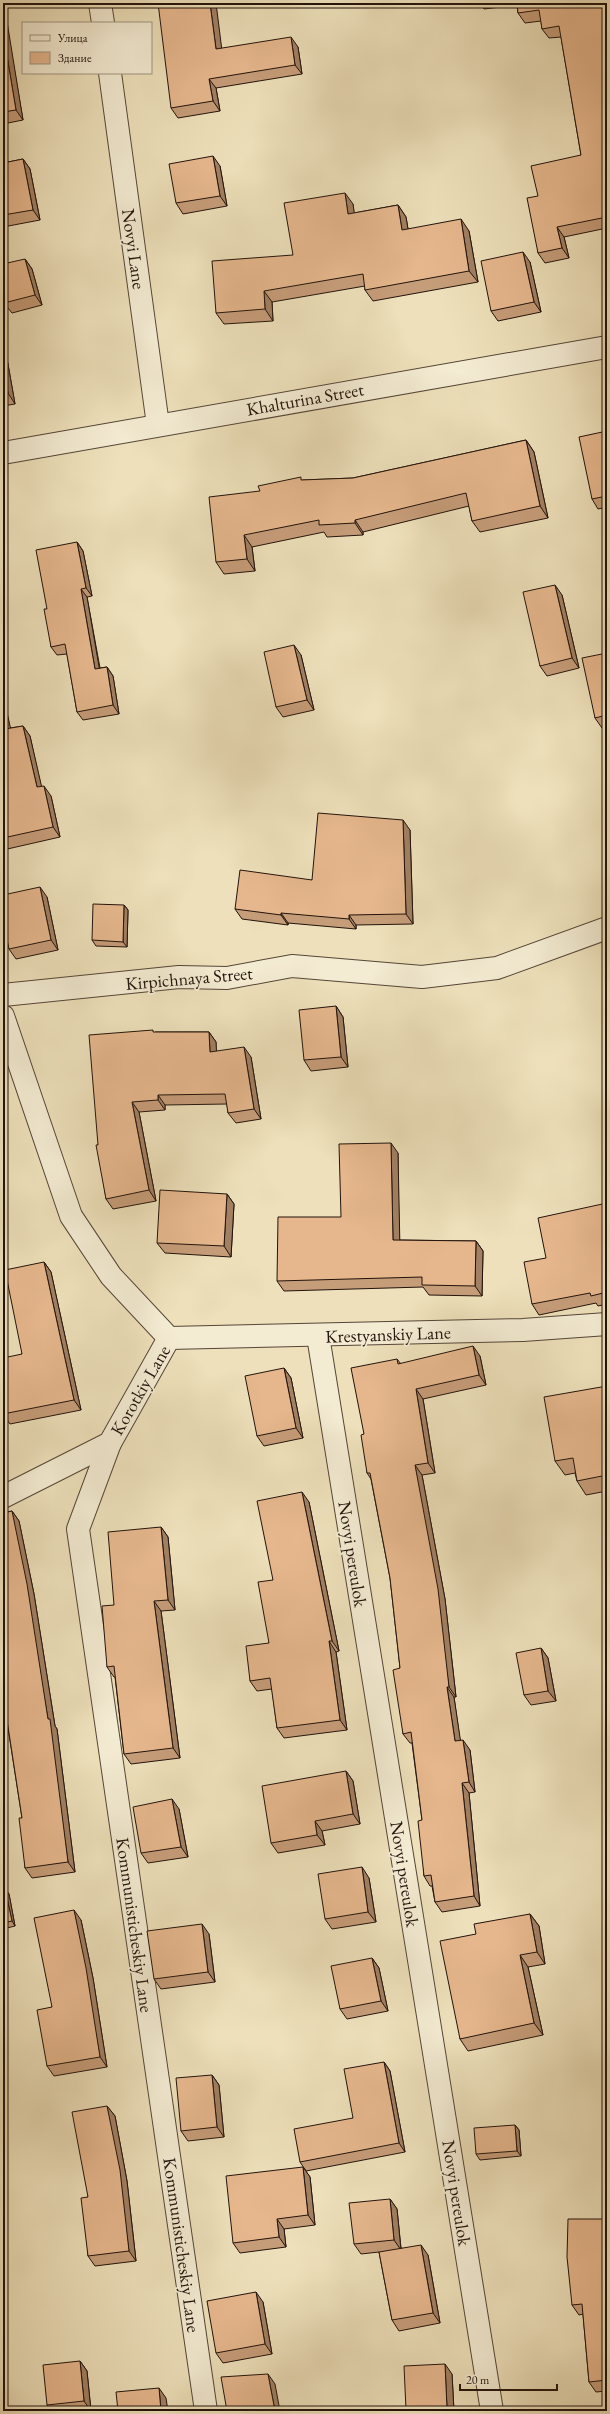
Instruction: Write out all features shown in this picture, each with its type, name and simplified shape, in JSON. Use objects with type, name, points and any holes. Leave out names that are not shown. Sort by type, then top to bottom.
[{"type":"street","points":[[100,3],[103,22]]},
{"type":"street","name":"Novyi Lane","points":[[110,74],[158,425]]},
{"type":"street","name":"Khalturina Street","points":[[3,453],[607,348]]},
{"type":"street","name":"Kirpichnaya Street","points":[[3,995],[179,977],[227,978],[292,966],[422,976],[497,968],[607,928]]},
{"type":"street","points":[[3,1016],[71,1216],[111,1276],[169,1338]]},
{"type":"street","name":"Krestyanskiy Lane","points":[[169,1338],[318,1336],[523,1330],[607,1324]]},
{"type":"street","name":"Novyi pereulok","points":[[318,1336],[492,2411]]},
{"type":"street","name":"Korotkiy Lane","points":[[3,1497],[110,1443],[169,1338]]},
{"type":"street","name":"Kommunisticheskiy Lane","points":[[110,1443],[78,1528],[206,2411]]},
{"type":"building","points":[[158,3],[210,3],[216,49],[291,37],[295,65],[209,79],[213,101],[171,108]]},
{"type":"building","points":[[517,3],[607,3],[607,217],[557,227],[562,248],[538,253],[527,198],[538,196],[531,166],[581,155],[559,26],[542,29],[539,10],[518,13]]},
{"type":"building","points":[[3,32],[16,110],[3,112]]},
{"type":"building","points":[[213,156],[220,196],[176,203],[169,164]]},
{"type":"building","points":[[23,159],[33,210],[3,215],[3,163]]},
{"type":"building","points":[[345,193],[348,214],[398,205],[402,230],[461,219],[469,271],[365,290],[363,274],[264,291],[265,309],[216,313],[212,261],[293,255],[284,203]]},
{"type":"building","points":[[523,252],[534,302],[491,311],[481,261]]},
{"type":"building","points":[[25,259],[35,295],[4,303],[3,264]]},
{"type":"building","points":[[3,366],[8,393],[3,394]]},
{"type":"building","points":[[607,431],[607,496],[592,499],[579,437]]},
{"type":"building","points":[[526,440],[540,506],[472,521],[466,493],[355,520],[355,523],[319,525],[319,520],[244,535],[247,559],[216,562],[209,497],[260,491],[258,486],[301,477],[301,480],[353,478]]},
{"type":"building","points":[[77,542],[86,588],[81,589],[95,669],[107,667],[113,705],[77,712],[65,644],[51,647],[44,609],[47,609],[36,550]]},
{"type":"building","points":[[555,585],[572,658],[540,666],[523,592]]},
{"type":"building","points":[[294,645],[307,700],[276,707],[264,652]]},
{"type":"building","points":[[607,653],[607,715],[595,718],[582,658]]},
{"type":"building","points":[[3,718],[5,729],[23,726],[37,787],[44,786],[53,827],[3,838]]},
{"type":"building","points":[[318,813],[403,820],[406,914],[349,915],[349,919],[281,913],[281,915],[235,909],[240,870],[312,880]]},
{"type":"building","points":[[40,887],[51,940],[9,949],[3,921],[3,895]]},
{"type":"building","points":[[93,904],[124,905],[123,942],[92,940]]},
{"type":"building","points":[[336,1006],[341,1057],[304,1060],[299,1010]]},
{"type":"building","points":[[153,1030],[153,1032],[209,1032],[210,1052],[244,1047],[254,1109],[228,1113],[225,1094],[158,1095],[158,1100],[132,1102],[149,1190],[106,1199],[96,1145],[98,1145],[89,1035]]},
{"type":"building","points":[[391,1143],[393,1240],[476,1241],[475,1286],[422,1285],[422,1277],[277,1281],[278,1217],[341,1217],[339,1144]]},
{"type":"building","points":[[160,1190],[227,1194],[224,1246],[157,1243]]},
{"type":"building","points":[[607,1203],[607,1292],[591,1296],[590,1293],[532,1304],[524,1262],[546,1258],[538,1218]]},
{"type":"building","points":[[44,1262],[74,1400],[3,1414],[3,1358],[22,1354],[5,1270]]},
{"type":"building","points":[[473,1346],[479,1375],[416,1389],[428,1463],[415,1465],[438,1589],[449,1687],[447,1687],[455,1741],[463,1740],[469,1782],[462,1783],[474,1896],[435,1902],[431,1875],[424,1876],[418,1821],[422,1820],[411,1732],[403,1734],[393,1670],[400,1668],[390,1578],[370,1473],[367,1473],[361,1435],[364,1434],[351,1368],[397,1359],[398,1364]]},
{"type":"building","points":[[284,1368],[296,1428],[257,1436],[245,1376]]},
{"type":"building","points":[[607,1386],[607,1442],[604,1442],[607,1475],[577,1481],[573,1458],[555,1461],[544,1397]]},
{"type":"building","points":[[302,1492],[332,1641],[329,1641],[340,1720],[277,1728],[270,1678],[250,1681],[246,1646],[269,1643],[258,1582],[273,1580],[257,1501]]},
{"type":"building","points":[[12,1511],[27,1584],[48,1719],[50,1719],[68,1862],[25,1868],[19,1818],[22,1818],[3,1694],[3,1513]]},
{"type":"building","points":[[161,1527],[168,1600],[154,1601],[173,1748],[124,1754],[114,1666],[107,1667],[102,1606],[114,1605],[108,1532]]},
{"type":"building","points":[[541,1648],[548,1691],[524,1695],[516,1653]]},
{"type":"building","points":[[346,1771],[353,1814],[315,1821],[317,1835],[271,1843],[262,1786]]},
{"type":"building","points":[[172,1799],[181,1847],[141,1853],[133,1807]]},
{"type":"building","points":[[362,1867],[368,1912],[325,1919],[318,1874]]},
{"type":"building","points":[[3,1889],[5,1889],[12,1921],[3,1923]]},
{"type":"building","points":[[74,1910],[86,1968],[100,2057],[47,2066],[37,2010],[52,2007],[34,1918]]},
{"type":"building","points":[[530,1914],[537,1952],[520,1955],[534,2023],[460,2039],[440,1941],[476,1934],[474,1924]]},
{"type":"building","points":[[202,1924],[208,1972],[154,1979],[147,1931]]},
{"type":"building","points":[[372,1958],[381,2001],[340,2009],[331,1966]]},
{"type":"building","points":[[384,2062],[399,2143],[300,2162],[294,2129],[353,2118],[344,2069]]},
{"type":"building","points":[[212,2075],[217,2127],[181,2131],[176,2078]]},
{"type":"building","points":[[107,2106],[120,2170],[129,2251],[88,2256],[81,2198],[88,2197],[72,2112]]},
{"type":"building","points":[[515,2125],[517,2151],[476,2154],[474,2128]]},
{"type":"building","points":[[303,2167],[308,2215],[277,2219],[279,2237],[233,2243],[226,2176]]},
{"type":"building","points":[[390,2199],[394,2240],[354,2244],[349,2203]]},
{"type":"building","points":[[568,2219],[607,2219],[607,2380],[589,2382],[582,2304],[572,2305],[567,2257]]},
{"type":"building","points":[[421,2245],[433,2313],[392,2320],[379,2252]]},
{"type":"building","points":[[256,2292],[265,2344],[216,2353],[207,2301]]},
{"type":"building","points":[[80,2361],[84,2401],[47,2405],[43,2365]]},
{"type":"building","points":[[445,2364],[447,2408],[406,2410],[404,2366]]},
{"type":"building","points":[[268,2374],[275,2411],[227,2411],[221,2377]]},
{"type":"building","points":[[159,2388],[161,2411],[118,2411],[116,2392]]}]
